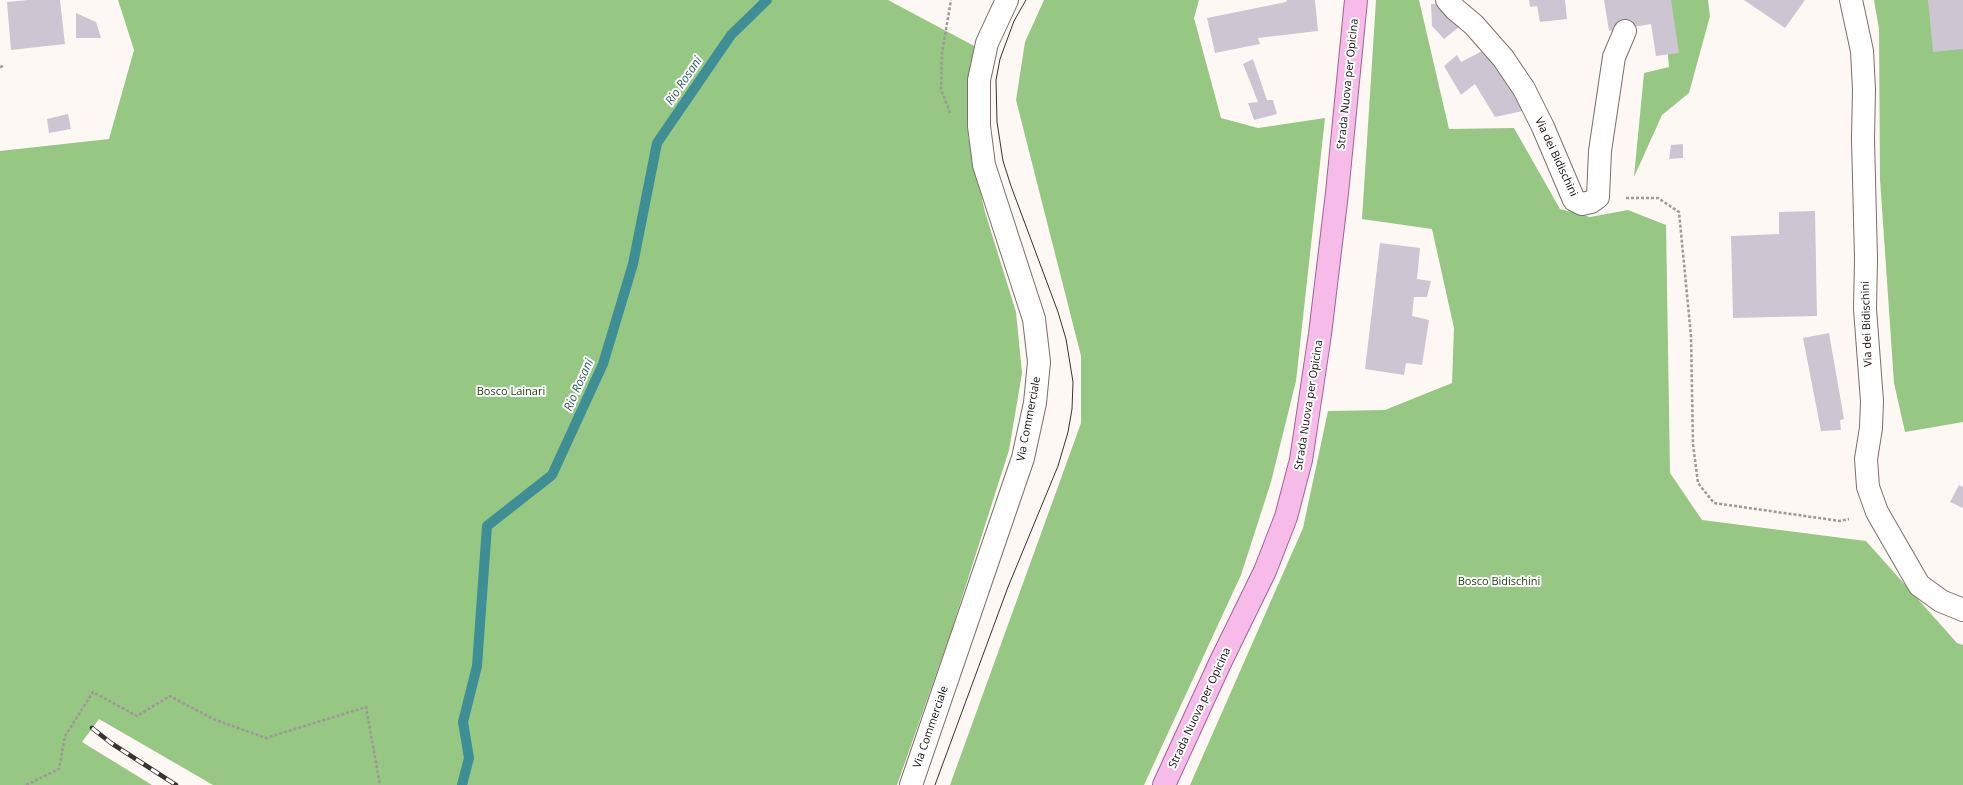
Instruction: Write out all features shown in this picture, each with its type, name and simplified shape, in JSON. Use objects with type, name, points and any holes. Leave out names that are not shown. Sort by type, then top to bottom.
[{"type":"main road","name":"Strada Nuova per Opicina","points":[[1164,785],[1220,663],[1265,571],[1286,517],[1301,460],[1322,319],[1337,193],[1356,0]]},
{"type":"street","name":"Via Commerciale","points":[[911,785],[1023,458],[1034,403],[1039,362],[1034,320],[984,166],[979,126],[979,80],[987,43],[1007,0]]},
{"type":"street","name":"Via dei Bidischini","points":[[1447,0],[1474,25],[1503,58],[1524,89],[1543,127],[1574,200],[1582,204],[1591,202],[1598,197]]},
{"type":"street","name":"Via dei Bidischini","points":[[1850,0],[1862,51],[1864,89],[1865,309],[1872,401],[1871,428],[1866,459],[1868,487],[1877,512],[1919,585],[1941,601],[1963,610]]},
{"type":"street","points":[[1598,197],[1600,151],[1614,58],[1625,31]]},
{"type":"path","points":[[951,0],[942,53],[941,89],[948,110],[959,122],[979,126]]},
{"type":"path","points":[[1598,197],[1658,198],[1679,212],[1691,336],[1694,451],[1698,483],[1714,503],[1840,521],[1877,512]]},
{"type":"path","points":[[26,785],[59,769],[65,736],[93,692],[138,716],[170,696],[213,719],[266,738],[366,708],[380,785]]},
{"type":"green space","name":"Bosco Lainari","points":[[118,0],[888,0],[978,48],[970,84],[968,136],[985,212],[1016,312],[1022,373],[1009,450],[951,632],[897,785],[213,785],[99,719],[82,742],[152,785],[0,785],[0,151],[109,139],[134,50]]},
{"type":"green space","points":[[1044,0],[1199,0],[1194,18],[1221,118],[1258,128],[1325,118],[1296,381],[1271,482],[1241,575],[1144,785],[950,785],[1081,423],[1081,356],[1016,100],[1025,42]]},
{"type":"green space","name":"Bosco Bidischini","points":[[1376,0],[1419,0],[1449,129],[1514,128],[1560,209],[1590,217],[1628,210],[1666,225],[1670,473],[1702,520],[1866,541],[1957,643],[1963,645],[1963,785],[1190,785],[1303,528],[1328,411],[1385,410],[1452,383],[1454,328],[1432,229],[1362,219]]},
{"type":"green space","points":[[1663,0],[1708,0],[1710,16],[1689,93],[1662,115],[1634,177],[1644,73],[1669,67]]},
{"type":"green space","points":[[1874,0],[1963,0],[1963,422],[1905,432],[1894,383],[1880,179],[1879,29]]},
{"type":"building","points":[[28,0],[60,0],[65,44],[11,50],[7,2]]},
{"type":"building","points":[[1287,0],[1315,0],[1318,31],[1258,38],[1260,44],[1215,53],[1207,18],[1286,2]]},
{"type":"building","points":[[1529,0],[1565,0],[1567,19],[1540,22],[1537,6],[1530,7]]},
{"type":"building","points":[[1604,0],[1671,0],[1679,53],[1656,56],[1651,24],[1609,31]]},
{"type":"building","points":[[1744,0],[1805,0],[1785,28]]},
{"type":"building","points":[[1928,0],[1963,0],[1963,49],[1933,52]]},
{"type":"building","points":[[1431,4],[1444,4],[1463,24],[1444,39],[1432,26]]},
{"type":"building","points":[[76,13],[96,22],[101,38],[76,38]]},
{"type":"building","points":[[1484,50],[1498,72],[1503,68],[1523,111],[1495,117],[1475,84],[1461,95],[1444,66],[1457,55],[1461,62]]},
{"type":"building","points":[[1253,59],[1267,100],[1273,100],[1277,114],[1254,120],[1248,103],[1258,102],[1243,64]]},
{"type":"building","points":[[68,114],[71,129],[49,133],[47,119]]},
{"type":"building","points":[[1683,144],[1683,158],[1669,159],[1671,145]]},
{"type":"building","points":[[1815,211],[1817,316],[1733,318],[1731,236],[1779,234],[1779,212]]},
{"type":"building","points":[[1380,243],[1420,248],[1417,279],[1431,281],[1427,297],[1414,297],[1412,316],[1429,320],[1422,365],[1406,363],[1404,375],[1365,369]]},
{"type":"building","points":[[1829,333],[1844,419],[1840,420],[1841,430],[1821,431],[1803,338]]},
{"type":"building","points":[[1959,485],[1963,487],[1963,508],[1950,502]]},
{"type":"waterway","name":"Rio Rosani","points":[[462,785],[469,758],[463,722],[477,666],[487,526],[552,475],[603,364],[633,264],[657,143],[731,35],[767,0]]},
{"type":"tram line","points":[[935,785],[1008,587],[1058,466],[1068,432],[1072,409],[1073,382],[1066,339],[1058,312],[1003,161],[997,122],[996,80],[1000,59],[1014,21],[1026,0]]},
{"type":"railway","points":[[92,728],[111,743],[176,785]]}]
